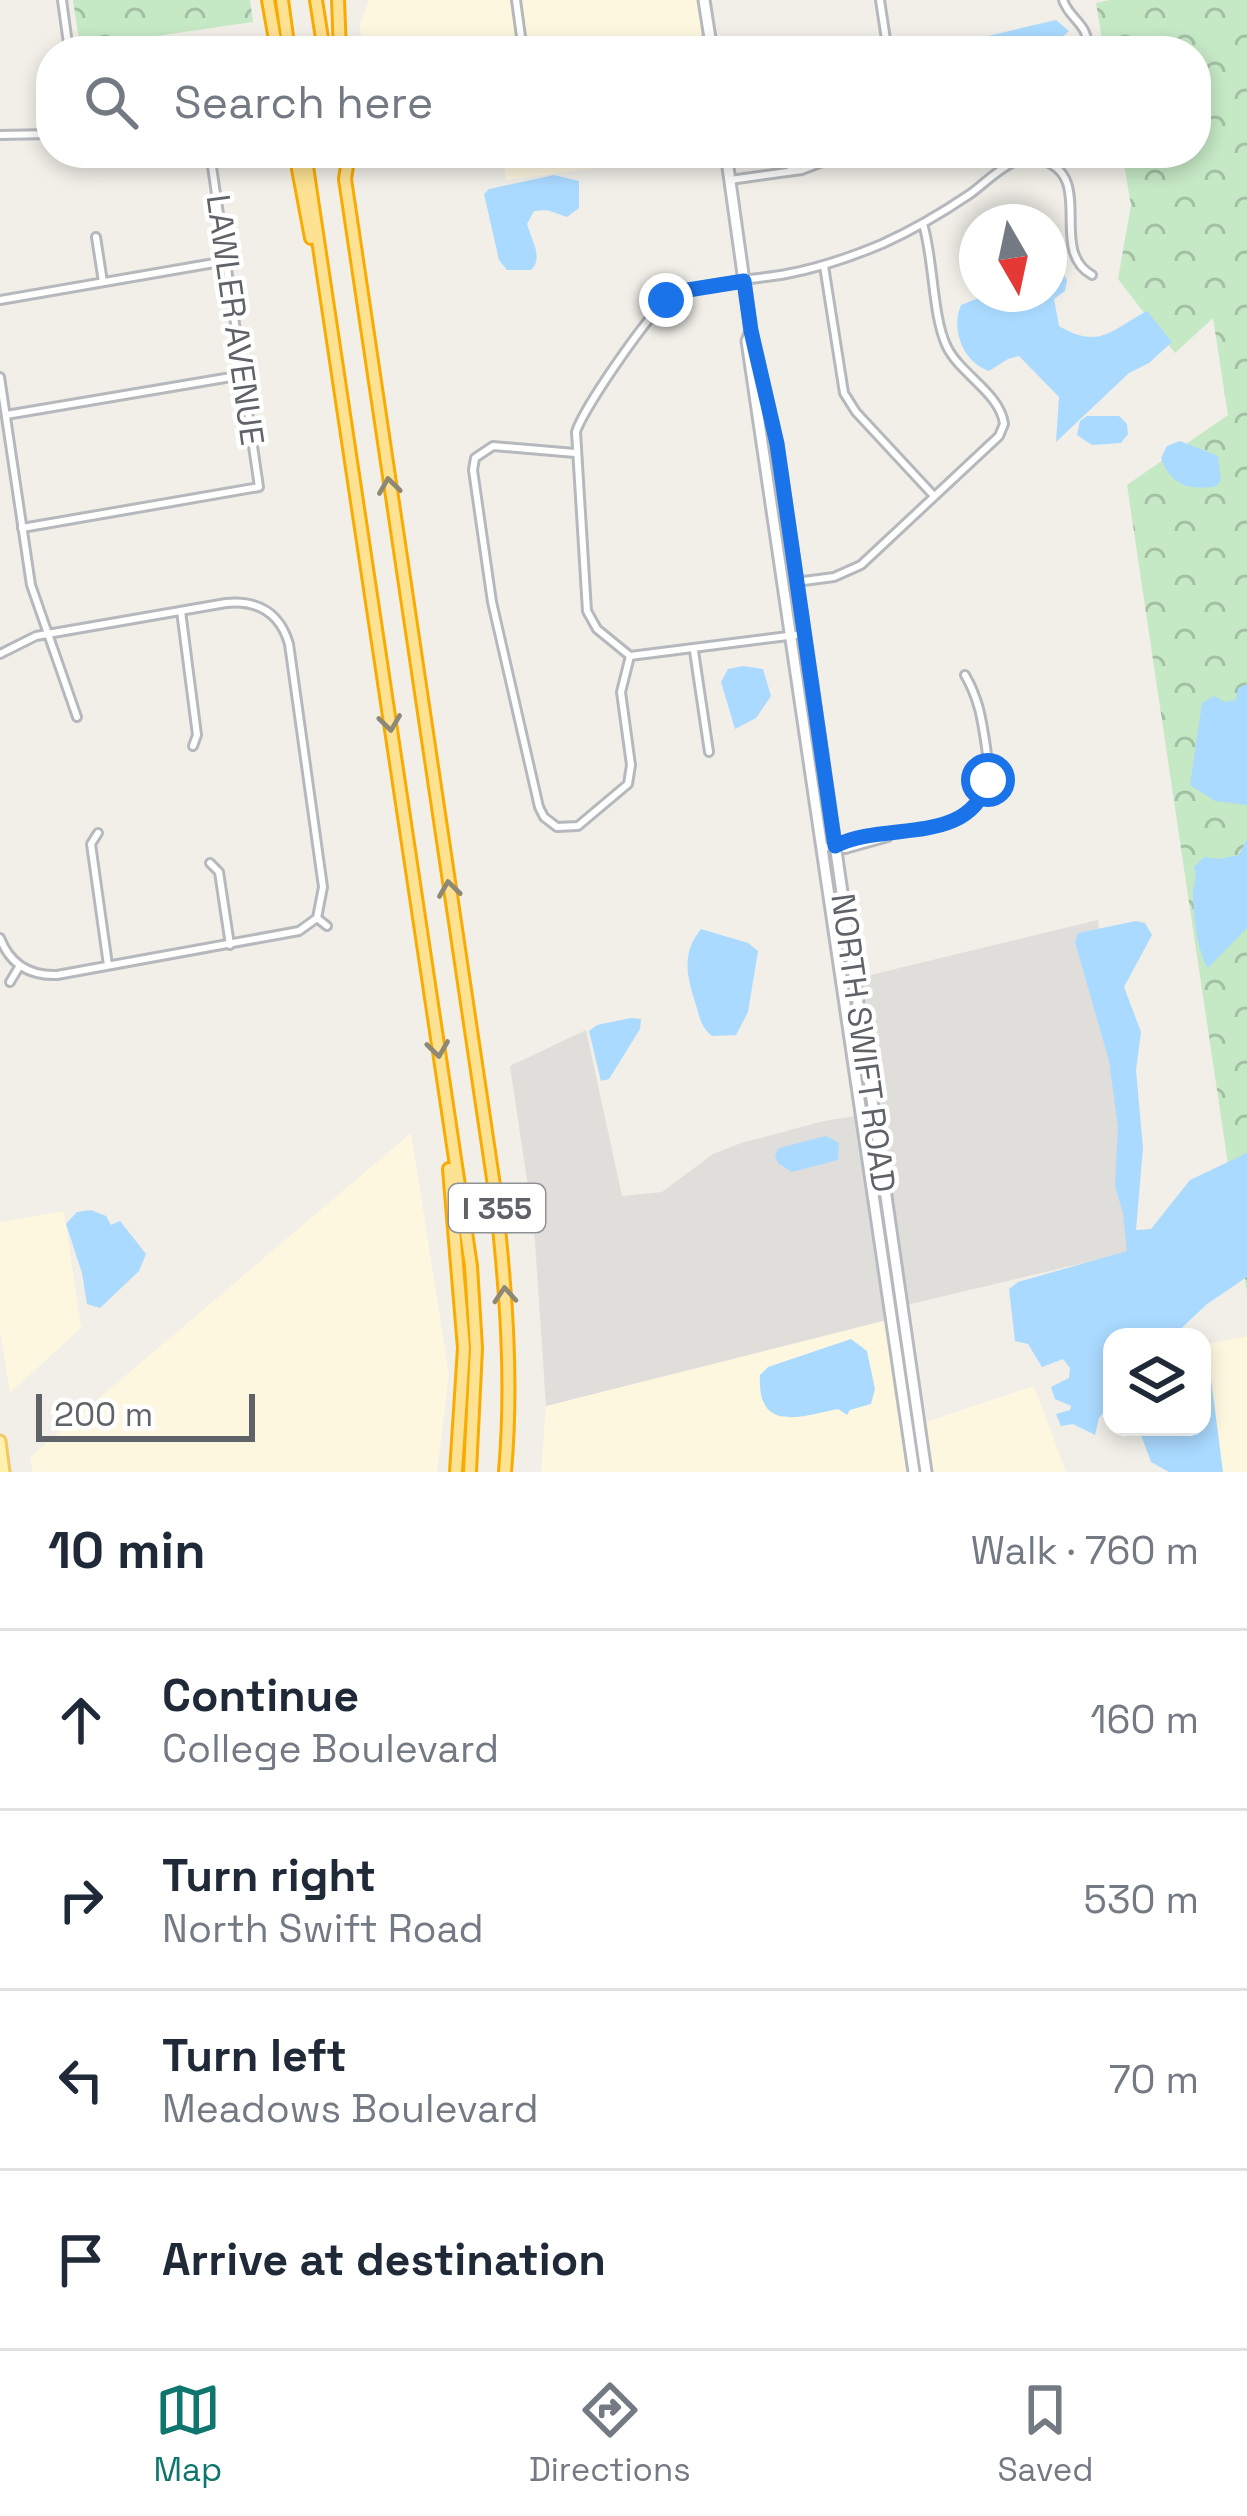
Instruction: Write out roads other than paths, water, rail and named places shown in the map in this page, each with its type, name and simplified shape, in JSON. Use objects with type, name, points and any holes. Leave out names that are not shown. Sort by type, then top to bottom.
[{"type":"highway","points":[[268,0],[274,36]]},
{"type":"highway","points":[[281,0],[287,36]]},
{"type":"highway","points":[[316,0],[322,36]]},
{"type":"highway","points":[[338,0],[339,36]]},
{"type":"highway","points":[[298,168],[340,382]]},
{"type":"highway","name":"I 355","points":[[307,168],[473,1292],[476,1366],[470,1472]]},
{"type":"highway","name":"I 355","points":[[345,168],[496,1199],[509,1343],[508,1472]]},
{"type":"highway","points":[[443,1088],[464,1315],[463,1406],[456,1472]]},
{"type":"main road","points":[[0,1442],[4,1472]]},
{"type":"street","points":[[62,0],[67,36]]},
{"type":"street","points":[[516,0],[521,36]]},
{"type":"street","points":[[704,0],[710,36]]},
{"type":"street","points":[[880,0],[885,36]]},
{"type":"street","points":[[1063,0],[1087,36]]},
{"type":"street","points":[[0,135],[36,134]]},
{"type":"street","name":"LAWLER AVENUE","points":[[22,528],[259,487],[212,168]]},
{"type":"street","name":"NORTH SWIFT ROAD","points":[[728,168],[751,331],[777,444],[926,1472]]},
{"type":"street","points":[[730,180],[802,168]]},
{"type":"street","points":[[804,634],[630,656],[597,629],[587,611],[576,432],[588,406],[666,300],[688,290],[824,265],[922,224],[1005,168]]},
{"type":"street","points":[[1056,168],[1068,187],[1072,253],[1080,269],[1092,275]]},
{"type":"street","points":[[796,581],[851,572],[1000,436],[1004,420],[945,342],[922,224]]},
{"type":"street","points":[[96,236],[104,282]]},
{"type":"street","points":[[0,300],[226,261]]},
{"type":"street","points":[[824,265],[844,393],[934,496]]},
{"type":"street","name":"NORTH SWIFT ROAD","points":[[751,331],[747,341],[914,1472]]},
{"type":"street","points":[[6,415],[243,375]]},
{"type":"street","points":[[0,376],[31,585],[77,716]]},
{"type":"street","points":[[575,453],[493,446],[475,458],[472,470],[492,602],[539,807],[557,827],[578,826],[628,784],[631,765],[621,692],[630,656]]},
{"type":"street","points":[[0,654],[46,634],[233,602],[272,607],[286,634],[322,879],[317,918],[299,931],[230,945],[50,976],[19,967],[0,938]]},
{"type":"street","points":[[181,611],[197,735],[193,746]]},
{"type":"street","points":[[694,651],[709,752]]},
{"type":"street","points":[[822,848],[958,820],[976,808],[989,768],[980,706],[965,676]]},
{"type":"street","points":[[98,833],[92,844],[109,966]]},
{"type":"street","points":[[210,863],[218,872],[230,945]]},
{"type":"street","points":[[317,918],[327,926]]},
{"type":"street","points":[[10,982],[19,967]]},
{"type":"water","points":[[1056,20],[1069,31],[1064,36],[988,36]]},
{"type":"water","points":[[554,175],[579,181],[579,208],[567,217],[534,211],[527,224],[537,254],[535,265],[531,270],[507,270],[499,260],[484,194]]},
{"type":"water","points":[[1147,311],[1172,342],[1129,373],[1056,442],[1059,397],[1019,356],[989,371],[980,367],[966,353],[958,335],[958,315],[1056,312],[1059,326],[1096,337]]},
{"type":"water","points":[[1087,416],[1119,416],[1128,434],[1121,443],[1092,445],[1077,435],[1080,421]]},
{"type":"water","points":[[1180,441],[1218,456],[1221,480],[1217,486],[1190,487],[1170,475],[1161,458],[1167,446]]},
{"type":"water","points":[[728,669],[763,669],[771,696],[756,718],[735,729],[721,682]]},
{"type":"water","points":[[1247,684],[1247,805],[1215,801],[1190,785],[1202,703],[1214,696],[1225,702],[1236,700],[1238,688]]},
{"type":"water","points":[[1247,839],[1247,928],[1208,968],[1195,924],[1194,867],[1204,857],[1239,855]]},
{"type":"water","points":[[1136,921],[1145,923],[1152,935],[1124,987],[1141,1032],[1136,1070],[1143,1148],[1136,1230],[1151,1229],[1190,1180],[1247,1153],[1247,1277],[1182,1328],[1103,1328],[1103,1413],[1095,1435],[1073,1424],[1061,1426],[1056,1414],[1071,1406],[1055,1399],[1051,1387],[1069,1378],[1070,1368],[1063,1359],[1042,1367],[1028,1344],[1015,1341],[1009,1289],[1018,1282],[1127,1251],[1115,1186],[1118,1127],[1109,1061],[1075,942],[1078,933]]},
{"type":"water","points":[[701,929],[748,943],[758,951],[748,1012],[736,1035],[712,1036],[699,1017],[688,965],[690,947]]},
{"type":"water","points":[[641,1019],[640,1029],[609,1079],[601,1081],[589,1031]]},
{"type":"water","points":[[826,1136],[839,1143],[838,1160],[792,1172],[778,1163],[779,1148]]},
{"type":"water","points":[[91,1210],[106,1216],[111,1225],[120,1221],[146,1254],[139,1271],[100,1308],[87,1304],[66,1224],[77,1212]]},
{"type":"water","points":[[851,1339],[867,1351],[875,1389],[871,1404],[847,1415],[838,1409],[795,1417],[783,1417],[765,1406],[760,1375],[768,1367]]},
{"type":"water","points":[[1211,1379],[1223,1472],[1169,1472],[1151,1462],[1141,1436],[1211,1436]]}]
